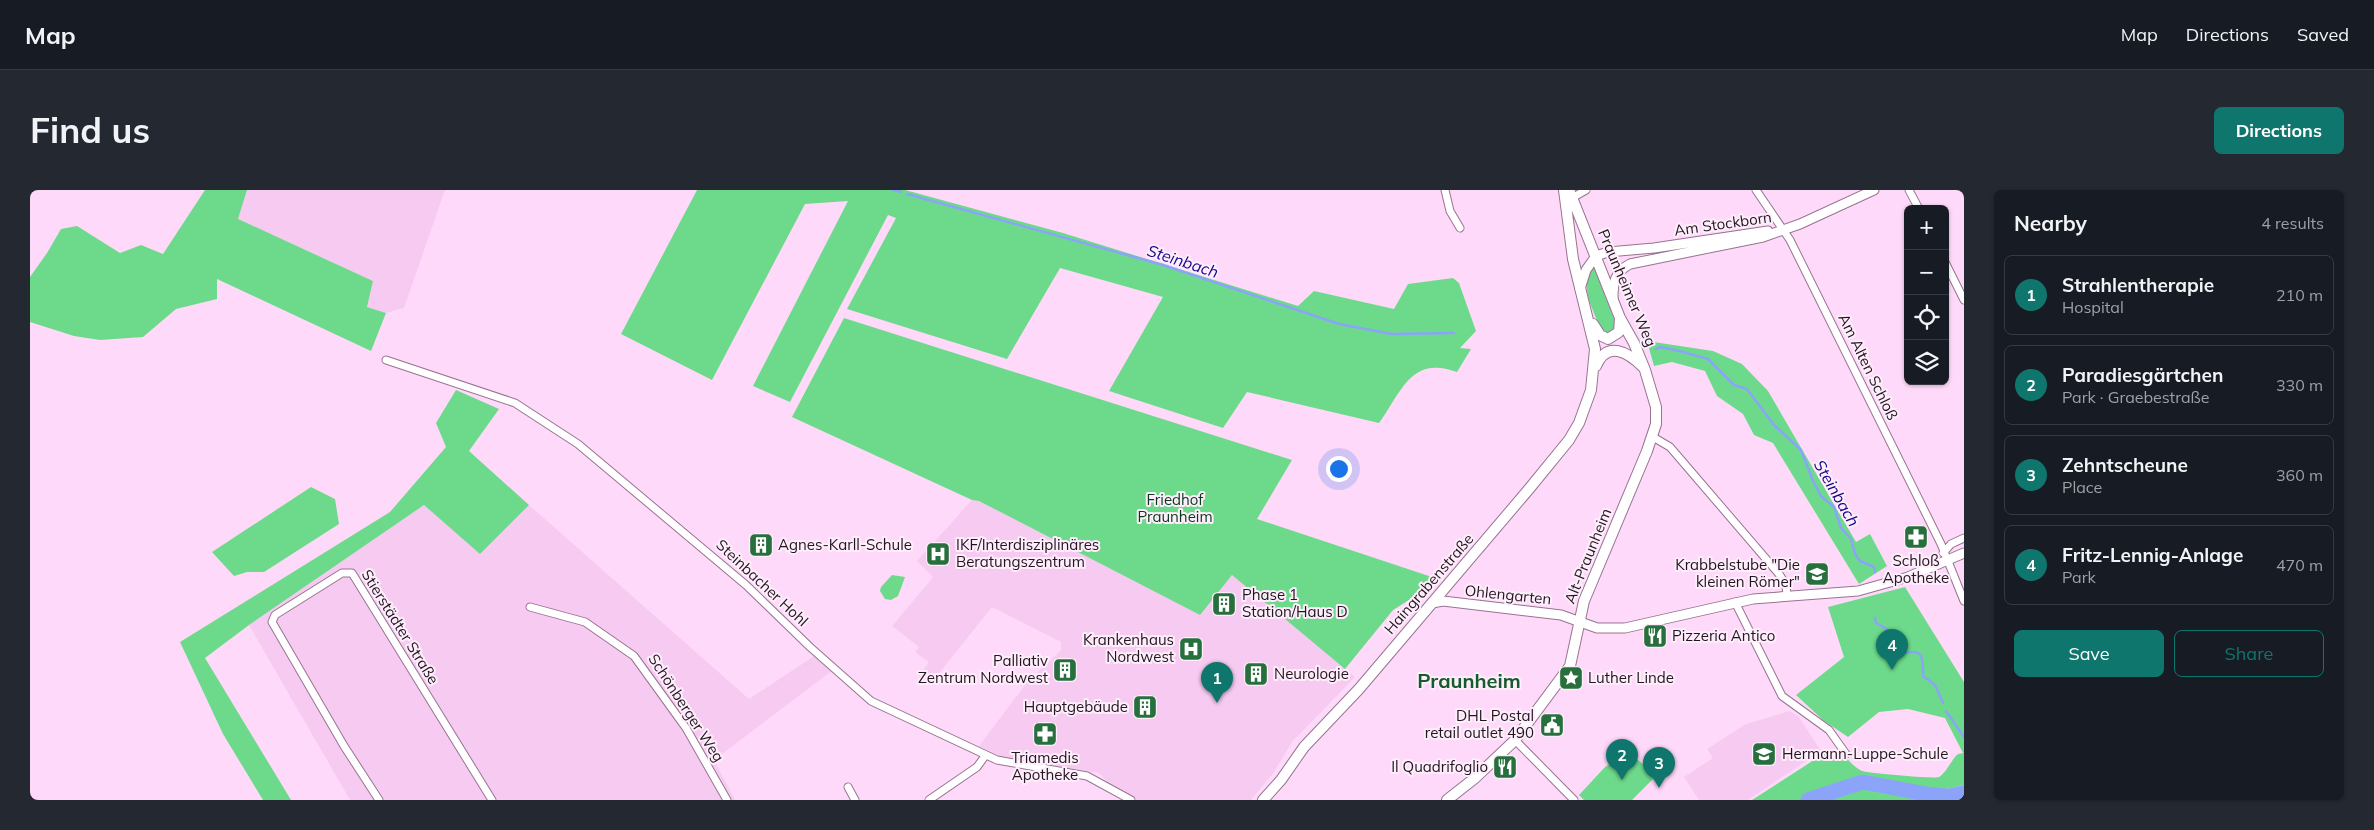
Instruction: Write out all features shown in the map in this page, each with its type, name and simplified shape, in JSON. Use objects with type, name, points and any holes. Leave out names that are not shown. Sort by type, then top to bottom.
[{"type":"main road","points":[[1564,190],[1572,251],[1595,349],[1594,372]]},
{"type":"main road","name":"Praunheimer Weg","points":[[1571,194],[1620,318],[1634,342],[1645,370]]},
{"type":"main road","points":[[1588,314],[1600,336],[1608,339],[1619,332],[1620,318]]},
{"type":"main road","points":[[1594,372],[1600,358],[1606,352],[1617,350],[1632,357],[1645,370]]},
{"type":"main road","name":"Alt-Praunheim","points":[[1447,800],[1515,740],[1570,666],[1584,601],[1653,437],[1656,424],[1656,407],[1645,370]]},
{"type":"main road","name":"Haingrabenstraße","points":[[1263,800],[1281,780],[1304,747],[1359,689],[1568,440],[1586,406],[1594,372]]},
{"type":"street","points":[[1445,190],[1450,211],[1460,228]]},
{"type":"street","points":[[1571,194],[1586,190]]},
{"type":"street","name":"Am Alten Schloß","points":[[1756,190],[1783,230],[1932,526],[1964,601]]},
{"type":"street","points":[[1783,230],[1874,190]]},
{"type":"street","points":[[1909,190],[1917,205]]},
{"type":"street","name":"Am Stockborn","points":[[1596,256],[1618,250],[1654,248],[1729,235],[1783,230]]},
{"type":"street","name":"Am Stockborn","points":[[1612,298],[1613,283],[1617,273],[1630,264],[1763,237],[1783,230]]},
{"type":"street","points":[[1580,289],[1586,270],[1596,256]]},
{"type":"street","points":[[1949,270],[1964,300]]},
{"type":"street","name":"Steinbacher Hohl","points":[[386,360],[515,403],[578,444],[732,573],[810,647],[871,701],[985,756],[1021,766],[1087,776],[1131,800]]},
{"type":"street","points":[[1653,437],[1670,447],[1779,574],[1786,585],[1787,596]]},
{"type":"street","points":[[1945,557],[1951,544],[1964,538]]},
{"type":"street","name":"Ohlengarten","points":[[1432,604],[1442,601],[1548,613],[1580,621],[1597,628],[1625,628],[1735,602],[1858,591],[1908,577],[1945,557],[1964,552]]},
{"type":"street","name":"Stierstädter Straße","points":[[379,800],[343,744],[272,622],[275,615],[342,573],[352,573],[492,800]]},
{"type":"street","points":[[1735,602],[1782,696],[1829,730],[1846,754]]},
{"type":"street","name":"Schönberger Weg","points":[[530,607],[585,622],[634,656],[686,728],[727,800]]},
{"type":"street","points":[[1515,740],[1574,800]]},
{"type":"street","points":[[929,800],[977,767],[985,756]]},
{"type":"street","points":[[848,787],[856,800]]},
{"type":"shaded area","points":[[247,190],[445,190],[404,308],[386,313],[367,307],[373,281],[237,219]]},
{"type":"shaded area","name":"Krankenhaus Nordwest","points":[[972,500],[979,501],[1199,614],[1232,575],[1355,677],[1292,742],[1274,772],[1251,800],[1137,800],[1110,785],[1099,773],[1002,757],[979,746],[1025,685],[1061,650],[1061,642],[992,607],[932,682],[919,676],[929,662],[915,652],[919,647],[892,626],[933,577],[917,561]]},
{"type":"shaded area","points":[[424,505],[480,553],[529,505],[749,699],[817,654],[833,670],[714,760],[735,800],[350,800],[249,625]]},
{"type":"shaded area","name":"Hermann-Luppe-Schule","points":[[1790,711],[1799,717],[1821,751],[1748,800],[1699,800],[1684,777],[1713,758],[1707,749],[1746,724]]},
{"type":"green space","points":[[205,190],[247,190],[238,219],[373,281],[367,307],[386,313],[371,351],[217,279],[217,299],[176,309],[143,337],[100,340],[74,336],[30,322],[30,277],[61,229],[77,226],[120,253],[141,245],[163,254]]},
{"type":"green space","points":[[697,190],[905,190],[1063,233],[1298,306],[1314,291],[1394,309],[1408,284],[1453,278],[1459,283],[1476,331],[1460,348],[1471,349],[1457,372],[1441,368],[1429,368],[1418,372],[1402,388],[1379,423],[1247,392],[1223,428],[1109,391],[1163,297],[1060,268],[1007,359],[847,309],[896,218],[888,215],[790,402],[753,386],[848,201],[805,204],[712,380],[621,334]]},
{"type":"green space","points":[[1593,265],[1617,327],[1610,335],[1600,329],[1588,297],[1587,282]]},
{"type":"green space","name":"Friedhof Praunheim","points":[[844,318],[1292,460],[1257,519],[1441,580],[1393,610],[1345,669],[1232,575],[1200,615],[979,501],[972,500],[792,417]]},
{"type":"green space","points":[[1647,341],[1713,351],[1742,364],[1768,391],[1856,542],[1870,534],[1887,566],[1859,584],[1773,443],[1754,435],[1743,414],[1717,396],[1705,371],[1672,362],[1654,366]]},
{"type":"green space","points":[[456,390],[499,409],[469,451],[529,505],[480,554],[424,505],[249,625],[205,658],[291,800],[263,800],[223,734],[180,642],[390,512],[446,447],[436,423]]},
{"type":"green space","points":[[311,487],[335,499],[339,524],[264,572],[247,572],[234,576],[212,552]]},
{"type":"green space","points":[[892,575],[905,577],[898,596],[891,600],[885,599],[880,591],[881,587]]},
{"type":"green space","points":[[1905,587],[1964,682],[1964,785],[1927,794],[1941,800],[1752,800],[1831,749],[1837,751],[1862,771],[1926,777],[1939,777],[1958,754],[1963,753],[1945,718],[1908,709],[1879,712],[1848,737],[1823,720],[1796,695],[1844,657],[1828,607]]},
{"type":"green space","points":[[1629,753],[1657,775],[1632,800],[1584,800],[1579,795],[1605,767]]},
{"type":"water","points":[[1964,785],[1964,800],[1941,800],[1926,794]]},
{"type":"waterway","name":"Steinbach","points":[[893,190],[901,192]]},
{"type":"waterway","name":"Steinbach","points":[[907,194],[1163,265],[1339,324],[1392,334],[1454,333]]},
{"type":"waterway","name":"Steinbach","points":[[1656,349],[1661,347],[1708,359],[1734,385],[1747,389],[1774,425],[1801,450],[1813,481],[1821,496],[1834,507],[1841,528],[1851,539],[1855,554],[1860,561],[1874,567],[1875,572]]},
{"type":"waterway","name":"Steinbach","points":[[1875,618],[1876,623],[1887,629],[1887,648],[1893,654],[1914,652],[1921,656],[1923,676],[1935,685],[1943,703]]},
{"type":"waterway","name":"Steinbach","points":[[1946,711],[1964,737]]},
{"type":"waterway","points":[[1808,800],[1863,782],[1926,794],[1964,798]]},
{"type":"place","name":"Schloß Apotheke","points":[[1916,537]]},
{"type":"place","name":"Agnes-Karll-Schule","points":[[761,545]]},
{"type":"place","name":"IKF/Interdisziplinäres Beratungszentrum","points":[[938,554]]},
{"type":"place","name":"Krabbelstube \"Die kleinen Römer\"","points":[[1817,574]]},
{"type":"place","name":"Phase 1 Station/Haus D","points":[[1224,604]]},
{"type":"place","name":"Pizzeria Antico","points":[[1655,636]]},
{"type":"place","name":"Krankenhaus Nordwest","points":[[1191,649]]},
{"type":"place","name":"Palliativ Zentrum Nordwest","points":[[1065,670]]},
{"type":"place","name":"Fritz-Lennig-Anlage","points":[[1892,670]]},
{"type":"place","name":"Neurologie","points":[[1256,674]]},
{"type":"place","name":"Luther Linde","points":[[1571,678]]},
{"type":"place","name":"Strahlentherapie","points":[[1217,703]]},
{"type":"place","name":"Hauptgebäude","points":[[1145,707]]},
{"type":"place","name":"DHL Postal retail outlet 490","points":[[1552,725]]},
{"type":"place","name":"Triamedis Apotheke","points":[[1045,734]]},
{"type":"place","name":"Hermann-Luppe-Schule","points":[[1764,754]]},
{"type":"place","name":"Il Quadrifoglio","points":[[1505,767]]},
{"type":"place","name":"Paradiesgärtchen","points":[[1622,780]]},
{"type":"place","name":"Zehntscheune","points":[[1659,788]]},
{"type":"district","name":"Praunheim","points":[[1469,681]]}]
